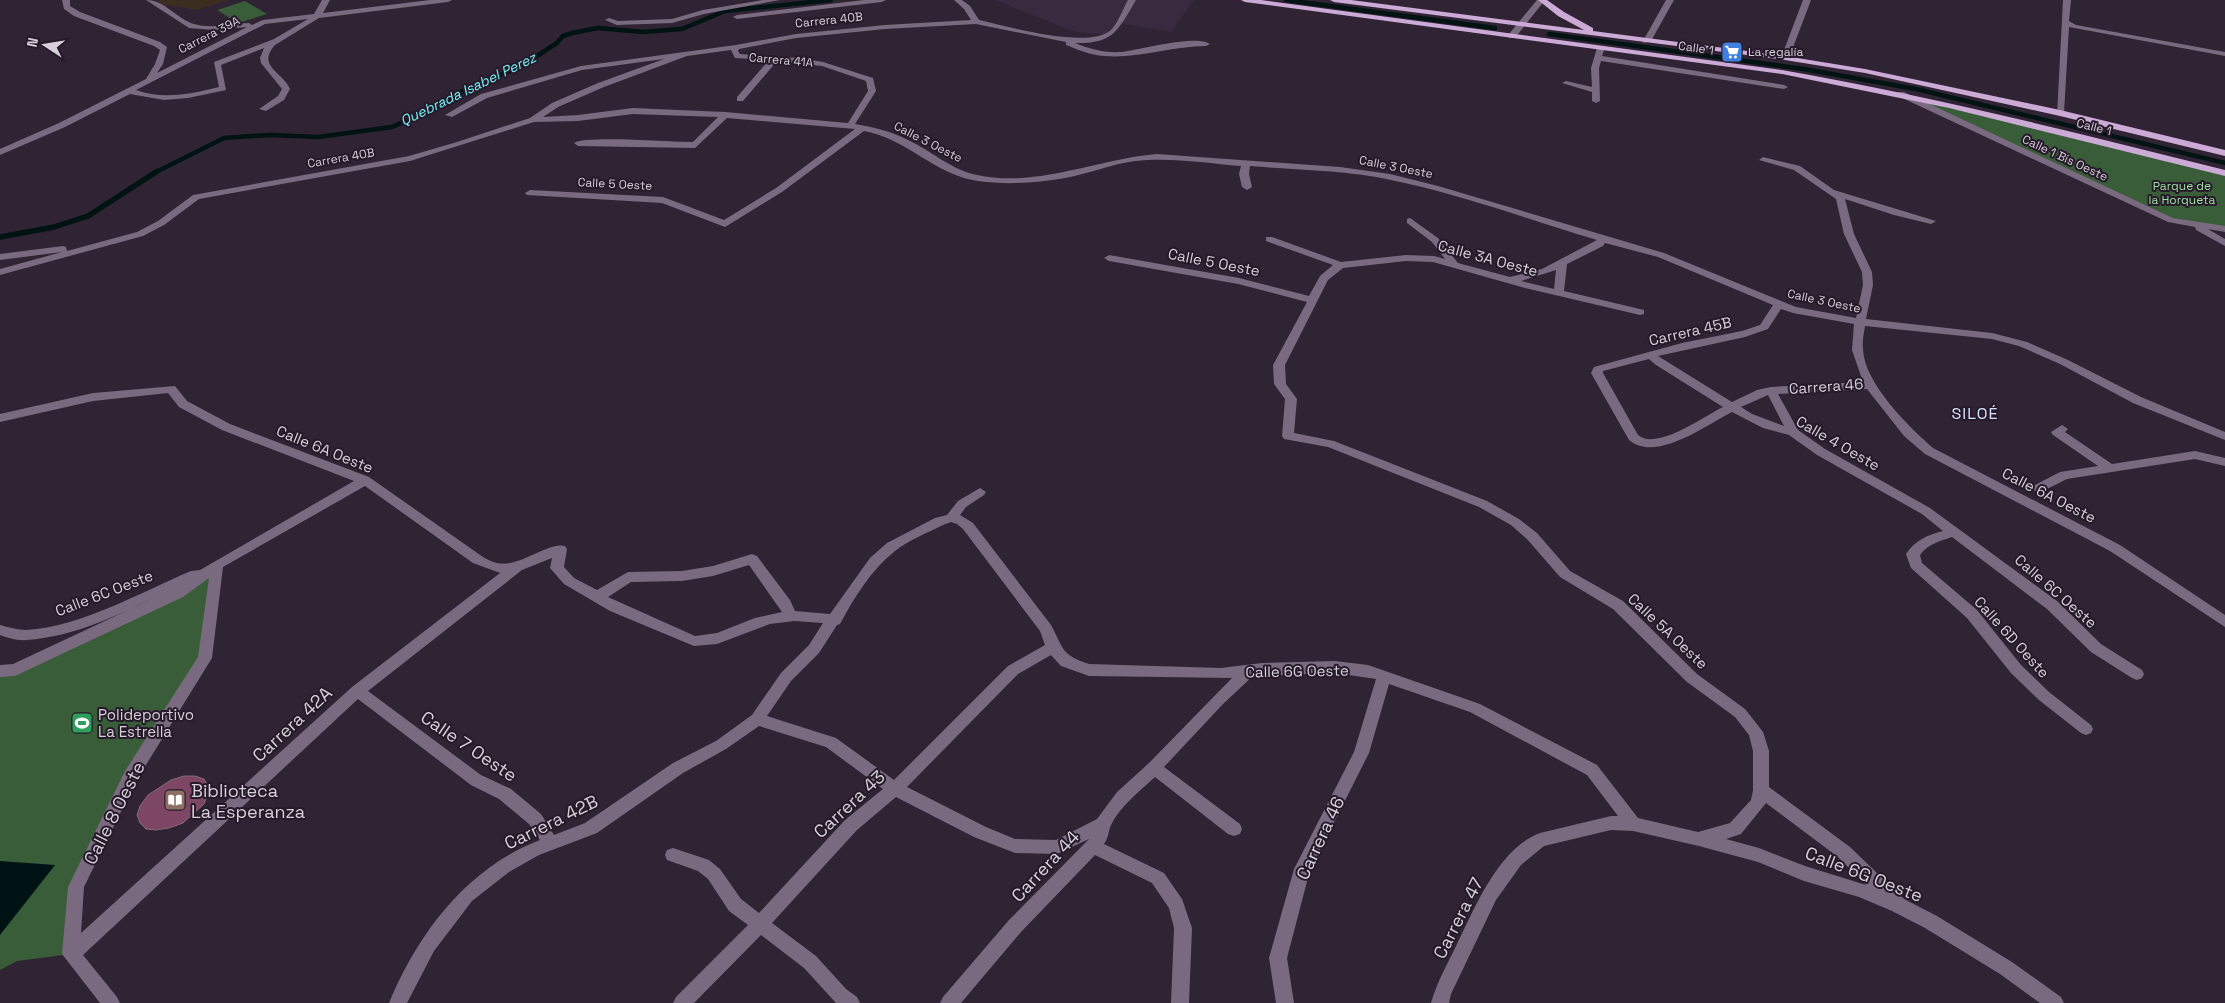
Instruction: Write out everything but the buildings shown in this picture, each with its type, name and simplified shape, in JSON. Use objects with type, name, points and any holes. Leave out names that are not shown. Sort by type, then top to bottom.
[{"type":"main road","name":"Calle 1","points":[[1245,0],[1782,72],[1900,93],[1979,111],[2225,173]]},
{"type":"main road","name":"Calle 1","points":[[1334,0],[1785,58],[1874,73],[2060,113],[2225,153]]},
{"type":"main road","points":[[1541,0],[1567,18],[1604,35]]},
{"type":"street","points":[[66,0],[67,7],[77,14],[157,44],[164,49],[159,64],[149,81]]},
{"type":"street","points":[[150,0],[192,26],[236,28],[263,22]]},
{"type":"street","points":[[130,91],[140,96],[157,98],[194,95],[223,88],[217,64],[276,41],[300,29],[326,6],[326,0]]},
{"type":"street","name":"Carrera 39A","points":[[0,152],[62,125],[263,22],[448,0]]},
{"type":"street","points":[[609,20],[617,23],[672,21],[703,12],[776,0]]},
{"type":"street","points":[[737,17],[882,0]]},
{"type":"street","points":[[958,0],[967,8],[976,22]]},
{"type":"street","points":[[1065,40],[1091,41],[1109,35],[1113,32],[1132,0]]},
{"type":"street","points":[[1512,36],[1541,0]]},
{"type":"street","points":[[1647,41],[1670,0]]},
{"type":"street","points":[[1785,58],[1807,0]]},
{"type":"street","points":[[2060,113],[2069,26],[2066,0]]},
{"type":"street","name":"Carrera 40B","points":[[449,115],[484,96],[581,68],[736,47],[796,36],[850,30],[976,22],[1065,40]]},
{"type":"street","points":[[2069,26],[2225,54]]},
{"type":"street","points":[[1065,40],[1085,51],[1103,54],[1140,52],[1187,43],[1206,44]]},
{"type":"street","points":[[263,109],[281,98],[286,89],[285,85],[272,74],[264,62],[265,52],[276,41]]},
{"type":"street","name":"Carrera 41A","points":[[736,47],[734,51],[738,56],[823,64],[870,80],[872,91],[850,126]]},
{"type":"street","points":[[1596,101],[1595,68],[1599,58],[1600,47]]},
{"type":"street","name":"Carrera 40B","points":[[0,272],[108,245],[140,234],[161,223],[196,197],[410,158],[460,144],[533,120],[555,105],[601,85],[685,54]]},
{"type":"street","points":[[1599,58],[1784,87]]},
{"type":"street","points":[[740,99],[774,59]]},
{"type":"street","points":[[1566,83],[1596,91]]},
{"type":"street","name":"Calle 1 Bis Oeste","points":[[1900,93],[2162,216],[2194,226],[2225,229]]},
{"type":"street","name":"Calle 3 Oeste","points":[[533,120],[578,118],[633,111],[725,114],[850,126],[904,142],[948,169],[976,178],[996,180],[1021,181],[1065,175],[1145,158],[1188,158],[1340,170],[1390,177],[1435,188],[1602,240],[1684,263],[1712,278],[1793,310],[1860,322],[1992,336],[2023,344],[2064,362],[2137,400],[2225,436]]},
{"type":"street","points":[[578,143],[695,145],[725,114]]},
{"type":"street","name":"Calle 5 Oeste","points":[[530,193],[663,200],[725,224],[779,190],[862,128]]},
{"type":"street","name":"Carrera 46","points":[[1640,443],[1650,444],[1684,434],[1711,417],[1761,393],[1870,385],[1857,350],[1860,322],[1868,286],[1867,272],[1849,234],[1840,198],[1798,168],[1762,160]]},
{"type":"street","points":[[1246,164],[1244,174],[1248,188]]},
{"type":"street","points":[[1831,192],[1897,213],[1930,221]]},
{"type":"street","points":[[1410,221],[1435,240],[1455,265]]},
{"type":"street","points":[[2194,226],[2225,243]]},
{"type":"street","name":"Calle 3A Oeste","points":[[1269,239],[1326,258],[1340,265],[1421,257],[1640,312]]},
{"type":"street","points":[[1512,280],[1546,271],[1600,244],[1602,240]]},
{"type":"street","points":[[0,257],[108,245]]},
{"type":"street","name":"Calle 5 Oeste","points":[[1110,258],[1239,281],[1312,300]]},
{"type":"street","points":[[1559,293],[1562,263]]},
{"type":"street","points":[[1312,300],[1324,278],[1340,265]]},
{"type":"street","name":"Calle 5A Oeste","points":[[1312,300],[1279,364],[1280,384],[1291,398],[1288,436],[1330,444],[1483,504],[1515,522],[1532,536],[1551,560],[1566,574],[1618,605],[1692,678],[1740,714],[1756,732],[1761,751],[1761,790]]},
{"type":"street","name":"Carrera 45B","points":[[1640,443],[1633,437],[1597,371],[1682,346],[1745,334],[1764,327],[1779,304]]},
{"type":"street","name":"Calle 4 Oeste","points":[[1651,355],[1660,363],[1732,408],[1767,425],[1793,432],[1836,461],[1926,511],[1954,532]]},
{"type":"street","name":"Calle 6A Oeste","points":[[1870,385],[1908,433],[1928,451],[2116,548],[2225,622]]},
{"type":"street","name":"Calle 6A Oeste","points":[[0,418],[93,398],[171,389],[183,404],[226,427],[365,480],[478,560],[497,568],[517,567]]},
{"type":"street","points":[[1771,391],[1793,432]]},
{"type":"street","points":[[2062,429],[2057,432],[2110,468]]},
{"type":"street","points":[[2039,488],[2064,475],[2195,455],[2225,462]]},
{"type":"street","points":[[0,670],[15,670],[178,593],[217,565],[365,480]]},
{"type":"street","points":[[980,492],[962,504],[951,518],[939,521],[925,528],[887,551],[863,576],[814,649],[786,677],[757,719],[831,742],[895,789],[980,832],[1015,846],[1057,847],[1103,824]]},
{"type":"street","name":"Calle 6G Oeste","points":[[951,518],[962,520],[968,526],[1046,630],[1053,647],[1066,662],[1089,670],[1221,674],[1250,670],[1335,667],[1368,671],[1432,692],[1475,708],[1516,728],[1592,770],[1633,824],[1759,856],[1804,873],[1860,890],[1898,905],[1931,922],[2006,968],[2056,1003]]},
{"type":"street","name":"Calle 6D Oeste","points":[[1954,532],[1928,540],[1918,546],[1913,554],[1916,565],[1972,614],[1994,638],[2016,669],[2044,696],[2086,729]]},
{"type":"street","name":"Calle 6C Oeste","points":[[1954,532],[2052,605],[2096,648],[2137,674]]},
{"type":"street","name":"Carrera 42A","points":[[71,954],[357,690],[517,567],[560,549],[557,568],[569,581],[598,596]]},
{"type":"street","points":[[791,617],[785,604],[752,559],[713,571],[682,576],[628,577],[598,596],[615,607],[694,641],[708,642],[720,639],[751,624],[781,617],[791,617],[820,617],[835,620]]},
{"type":"street","name":"Calle 6C Oeste","points":[[0,630],[25,635],[88,620],[217,565]]},
{"type":"street","name":"Calle 8 Oeste","points":[[71,954],[76,887],[130,776],[206,658],[217,565]]},
{"type":"street","name":"Carrera 43","points":[[682,1003],[761,923],[851,825],[895,789],[1013,670],[1053,647]]},
{"type":"street","name":"Carrera 44","points":[[949,1003],[1015,926],[1092,846],[1102,834],[1103,824],[1123,797],[1250,670]]},
{"type":"street","name":"Carrera 46","points":[[1285,1003],[1278,958],[1302,869],[1360,753],[1384,677]]},
{"type":"street","name":"Calle 7 Oeste","points":[[357,690],[476,780],[505,794],[535,819],[551,844]]},
{"type":"street","name":"Carrera 42B","points":[[398,1003],[428,945],[466,896],[503,867],[533,850],[591,828],[678,768],[721,745],[757,719]]},
{"type":"street","points":[[1154,768],[1234,829]]},
{"type":"street","points":[[1761,790],[1844,852],[1898,905]]},
{"type":"street","name":"Calle 6G Oeste","points":[[1698,839],[1735,829],[1758,802],[1761,790]]},
{"type":"street","name":"Carrera 47","points":[[1440,1003],[1443,992],[1490,895],[1515,860],[1540,840],[1611,823],[1633,824]]},
{"type":"street","points":[[1092,846],[1158,878],[1176,905],[1184,928],[1180,1003]]},
{"type":"street","points":[[673,854],[703,865],[714,874],[735,904],[810,962],[840,995],[851,1003]]},
{"type":"street","points":[[71,954],[111,1003]]},
{"type":"shaded area","points":[[157,0],[229,0],[197,10],[161,4]]},
{"type":"shaded area","points":[[995,0],[1194,0],[1171,32],[1119,23],[1109,35],[1075,32]]},
{"type":"shaded area","points":[[0,861],[55,865],[0,935]]},
{"type":"green space","points":[[245,1],[267,14],[238,23],[217,10]]},
{"type":"green space","name":"Parque de la Horqueta","points":[[1900,93],[2225,173],[2225,229],[2171,220]]},
{"type":"green space","name":"Polideportivo La Estrella","points":[[217,565],[205,658],[130,776],[77,887],[71,954],[17,961],[0,970],[0,671],[15,670]]},
{"type":"waterway","name":"Quebrada Isabel Perez","points":[[156,172],[224,138],[269,135],[318,137],[392,127],[446,102],[466,89],[520,67],[557,43],[563,36],[572,33],[598,28],[643,32],[682,29],[725,11],[831,0]]},
{"type":"waterway","points":[[1286,0],[1495,28]]},
{"type":"waterway","points":[[1549,34],[1804,69],[1916,89],[2225,163]]},
{"type":"waterway","name":"Quebrada Isabel Perez","points":[[0,237],[54,227],[88,216],[156,172]]},
{"type":"place","name":"La regalía","points":[[1732,52]]},
{"type":"place","name":"Polideportivo La Estrella","points":[[82,723]]},
{"type":"place","name":"Biblioteca La Esperanza","points":[[175,800]]},
{"type":"district","name":"SILOÉ","points":[[1975,413]]}]
